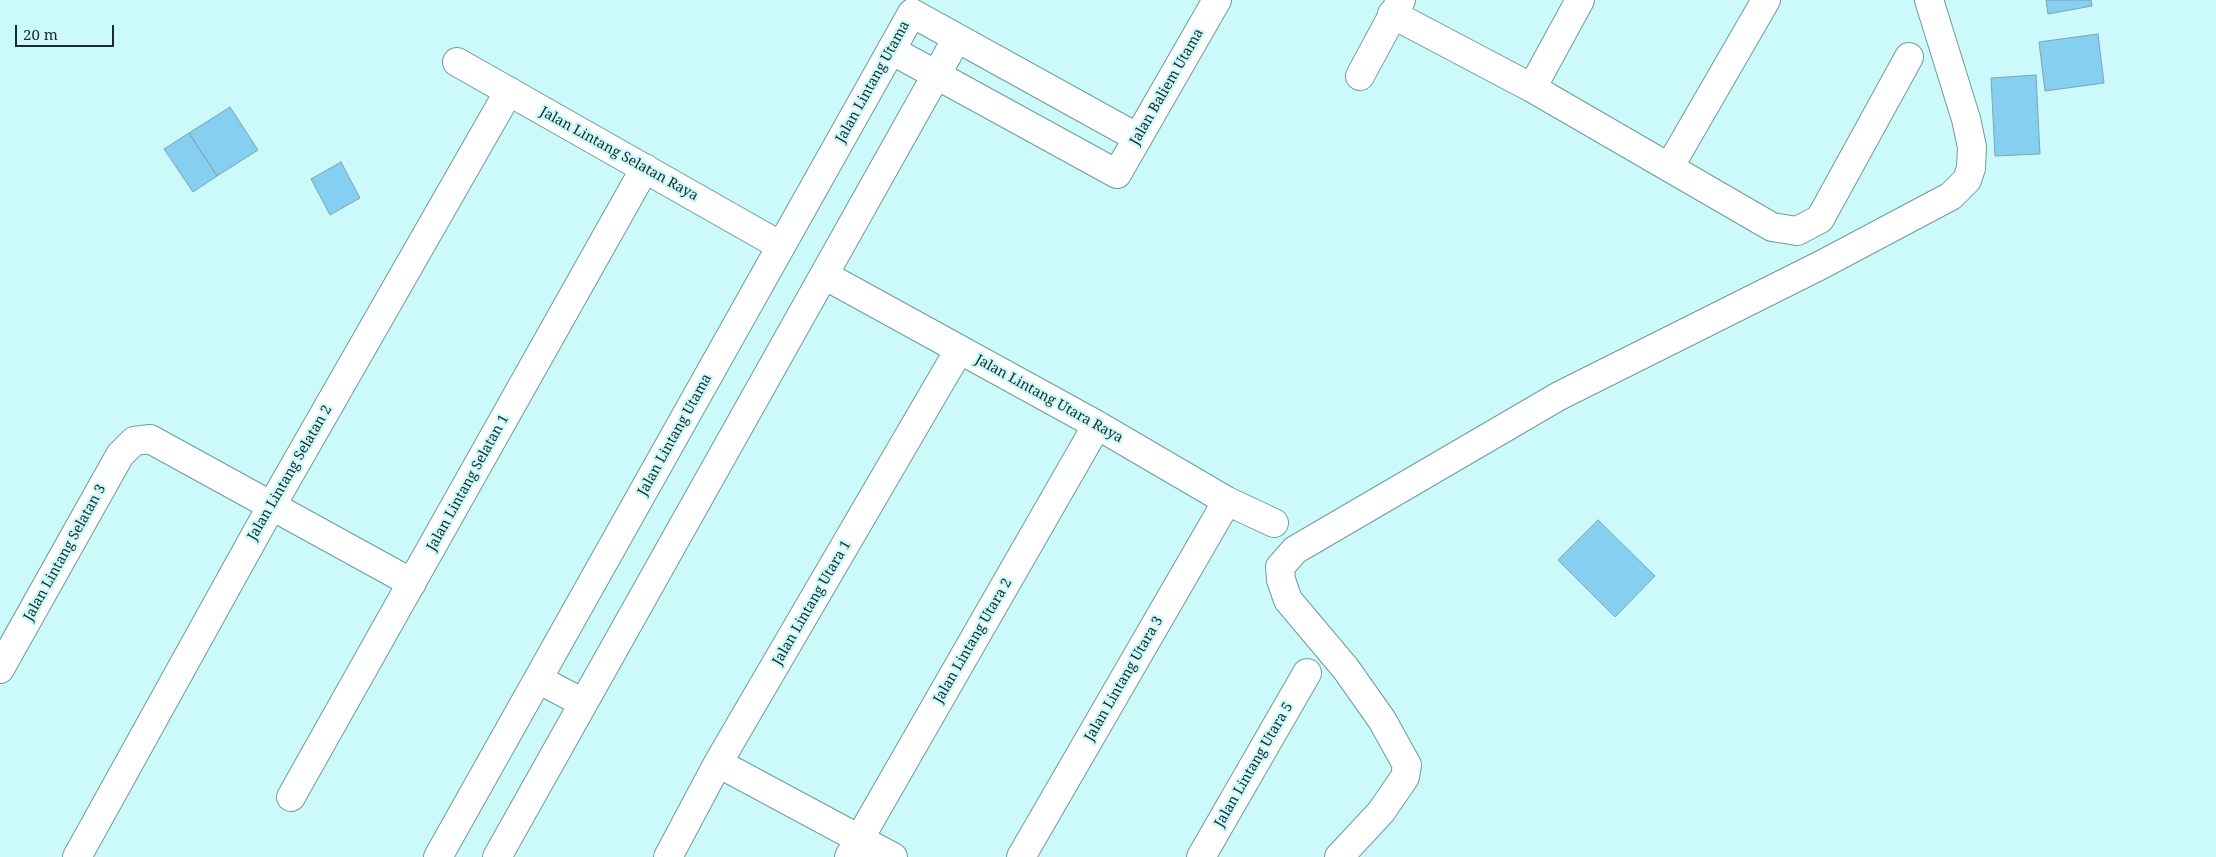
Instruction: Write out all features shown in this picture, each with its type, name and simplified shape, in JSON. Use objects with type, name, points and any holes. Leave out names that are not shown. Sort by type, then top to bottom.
[{"type":"street","name":"Jalan Baliem Utama","points":[[937,75],[1117,174],[1217,0]]},
{"type":"street","points":[[1532,88],[1580,0]]},
{"type":"street","points":[[1670,166],[1766,0]]},
{"type":"street","points":[[1339,857],[1381,812],[1405,777],[1407,765],[1382,720],[1346,670],[1288,600],[1281,580],[1280,567],[1295,550],[1560,396],[1821,265],[1951,196],[1967,180],[1971,168],[1972,147],[1966,119],[1929,0]]},
{"type":"street","points":[[1360,76],[1396,7],[1772,227],[1797,231],[1820,219],[1909,57]]},
{"type":"street","name":"Jalan Lintang Utama","points":[[438,857],[912,13],[957,38]]},
{"type":"street","points":[[497,857],[957,38],[1138,138]]},
{"type":"street","points":[[891,50],[937,75]]},
{"type":"street","name":"Jalan Lintang Selatan Raya","points":[[457,62],[782,246]]},
{"type":"street","name":"Jalan Lintang Selatan 2","points":[[77,857],[272,505],[509,91]]},
{"type":"street","name":"Jalan Lintang Selatan 1","points":[[291,797],[645,168]]},
{"type":"street","name":"Jalan Lintang Utara Raya","points":[[824,275],[1097,425],[1227,501],[1274,523]]},
{"type":"street","name":"Jalan Lintang Utara 1","points":[[668,857],[718,764],[959,350]]},
{"type":"street","name":"Jalan Lintang Utara 2","points":[[854,848],[1097,425]]},
{"type":"street","name":"Jalan Lintang Selatan 3","points":[[0,669],[120,455],[134,441],[150,439],[272,505]]},
{"type":"street","name":"Jalan Lintang Utara 3","points":[[1021,857],[1227,501]]},
{"type":"street","points":[[272,505],[412,583]]},
{"type":"street","name":"Jalan Lintang Utara 5","points":[[1201,857],[1307,673]]},
{"type":"street","points":[[538,679],[583,703]]},
{"type":"street","points":[[718,764],[854,848],[893,857]]},
{"type":"building","points":[[2046,0],[2091,0],[2092,6],[2048,14]]},
{"type":"building","points":[[2098,34],[2104,83],[2045,91],[2039,42]]},
{"type":"building","points":[[2036,75],[2040,154],[1995,156],[1991,78]]},
{"type":"building","points":[[230,107],[258,150],[217,176],[189,133]]},
{"type":"building","points":[[189,133],[217,176],[193,192],[164,149]]},
{"type":"building","points":[[341,162],[360,198],[330,215],[311,179]]},
{"type":"building","points":[[1598,520],[1655,576],[1615,617],[1558,560]]}]
